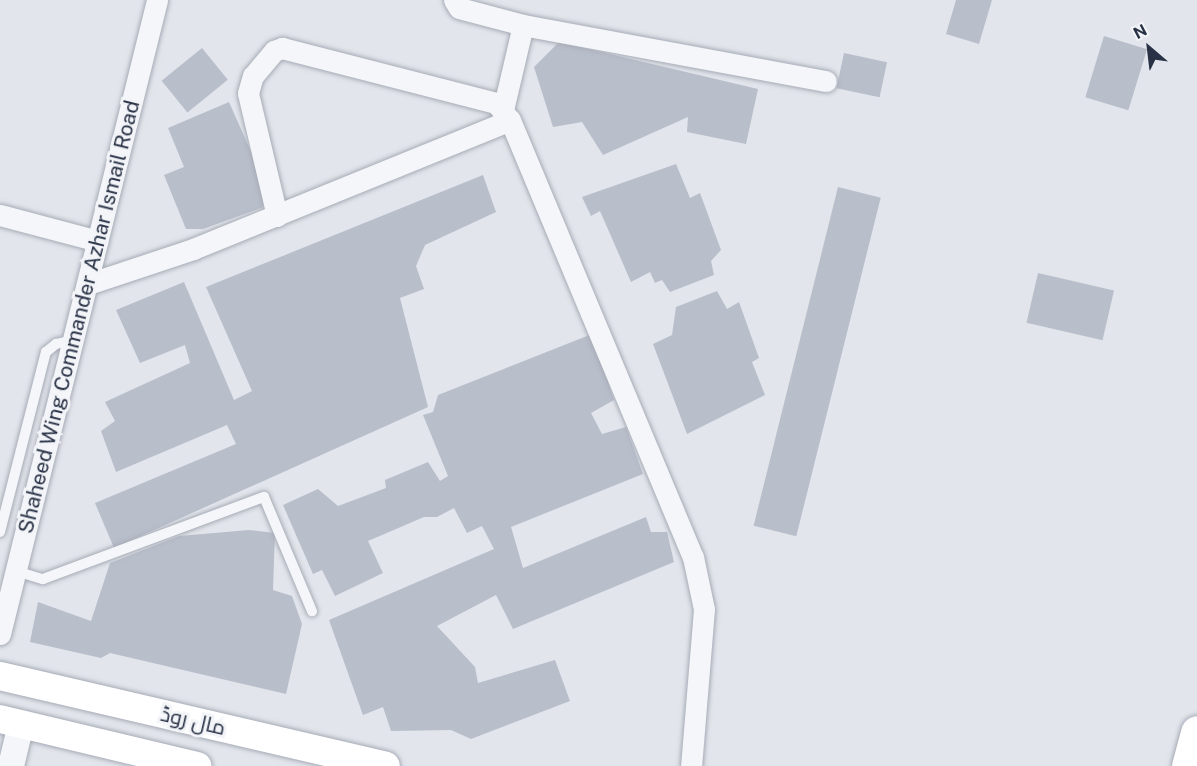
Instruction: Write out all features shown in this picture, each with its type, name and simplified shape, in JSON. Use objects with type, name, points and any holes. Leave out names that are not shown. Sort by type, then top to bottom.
[{"type":"main road","name":"مال روڈ","points":[[0,676],[386,766]]},
{"type":"main road","name":"مال روڈ","points":[[10,722],[197,766]]},
{"type":"main road","points":[[1188,766],[1197,732]]},
{"type":"street","name":"Shaheed Wing Commander Azhar Ismail Road","points":[[0,634],[157,0]]},
{"type":"street","points":[[454,0],[459,8],[523,25],[826,81]]},
{"type":"street","points":[[507,115],[523,25]]},
{"type":"street","points":[[278,216],[248,93],[253,76],[274,51],[282,48],[485,100],[507,115],[693,557],[704,609],[691,766]]},
{"type":"street","points":[[88,284],[278,216],[507,115]]},
{"type":"street","points":[[0,215],[98,241]]},
{"type":"street","points":[[10,722],[11,766]]},
{"type":"lane","points":[[0,532],[46,352],[56,344],[74,340]]},
{"type":"lane","points":[[16,571],[43,579],[264,497],[312,611]]},
{"type":"building","points":[[956,0],[992,0],[979,44],[946,34]]},
{"type":"building","points":[[1104,36],[1147,49],[1128,110],[1085,97]]},
{"type":"building","points":[[559,42],[758,89],[746,144],[687,132],[688,117],[603,155],[582,122],[553,127],[534,67]]},
{"type":"building","points":[[202,48],[228,80],[187,113],[162,81]]},
{"type":"building","points":[[844,53],[887,62],[880,97],[837,88]]},
{"type":"building","points":[[229,102],[271,197],[261,208],[203,229],[186,229],[164,175],[184,167],[168,128]]},
{"type":"building","points":[[676,164],[690,198],[700,193],[721,250],[711,261],[714,275],[670,292],[662,280],[655,283],[650,272],[631,282],[600,211],[591,216],[582,197]]},
{"type":"building","points":[[483,175],[496,212],[425,245],[416,266],[424,289],[400,298],[428,407],[114,548],[95,503],[236,444],[227,425],[116,472],[101,431],[115,421],[105,402],[190,363],[185,345],[140,363],[116,310],[184,282],[234,400],[252,391],[206,287]]},
{"type":"building","points":[[838,187],[881,198],[796,536],[754,526]]},
{"type":"building","points":[[1038,273],[1114,291],[1103,340],[1027,323]]},
{"type":"building","points":[[717,291],[727,309],[739,302],[759,358],[752,362],[765,395],[687,434],[653,344],[672,335],[676,307]]},
{"type":"building","points":[[592,334],[614,400],[591,413],[602,434],[626,427],[643,474],[511,527],[523,568],[646,517],[651,532],[667,532],[674,562],[513,629],[496,595],[437,626],[475,667],[478,683],[555,660],[570,701],[471,739],[451,730],[391,731],[383,707],[363,715],[329,620],[494,549],[482,526],[467,533],[454,508],[437,517],[424,517],[368,541],[383,573],[335,596],[322,570],[313,574],[283,505],[318,489],[338,506],[386,488],[385,480],[428,462],[440,481],[448,476],[423,415],[433,412],[438,395]]},
{"type":"building","points":[[249,530],[275,533],[273,590],[292,596],[302,624],[286,694],[110,653],[101,658],[30,642],[38,602],[91,621],[110,563],[179,536]]}]
